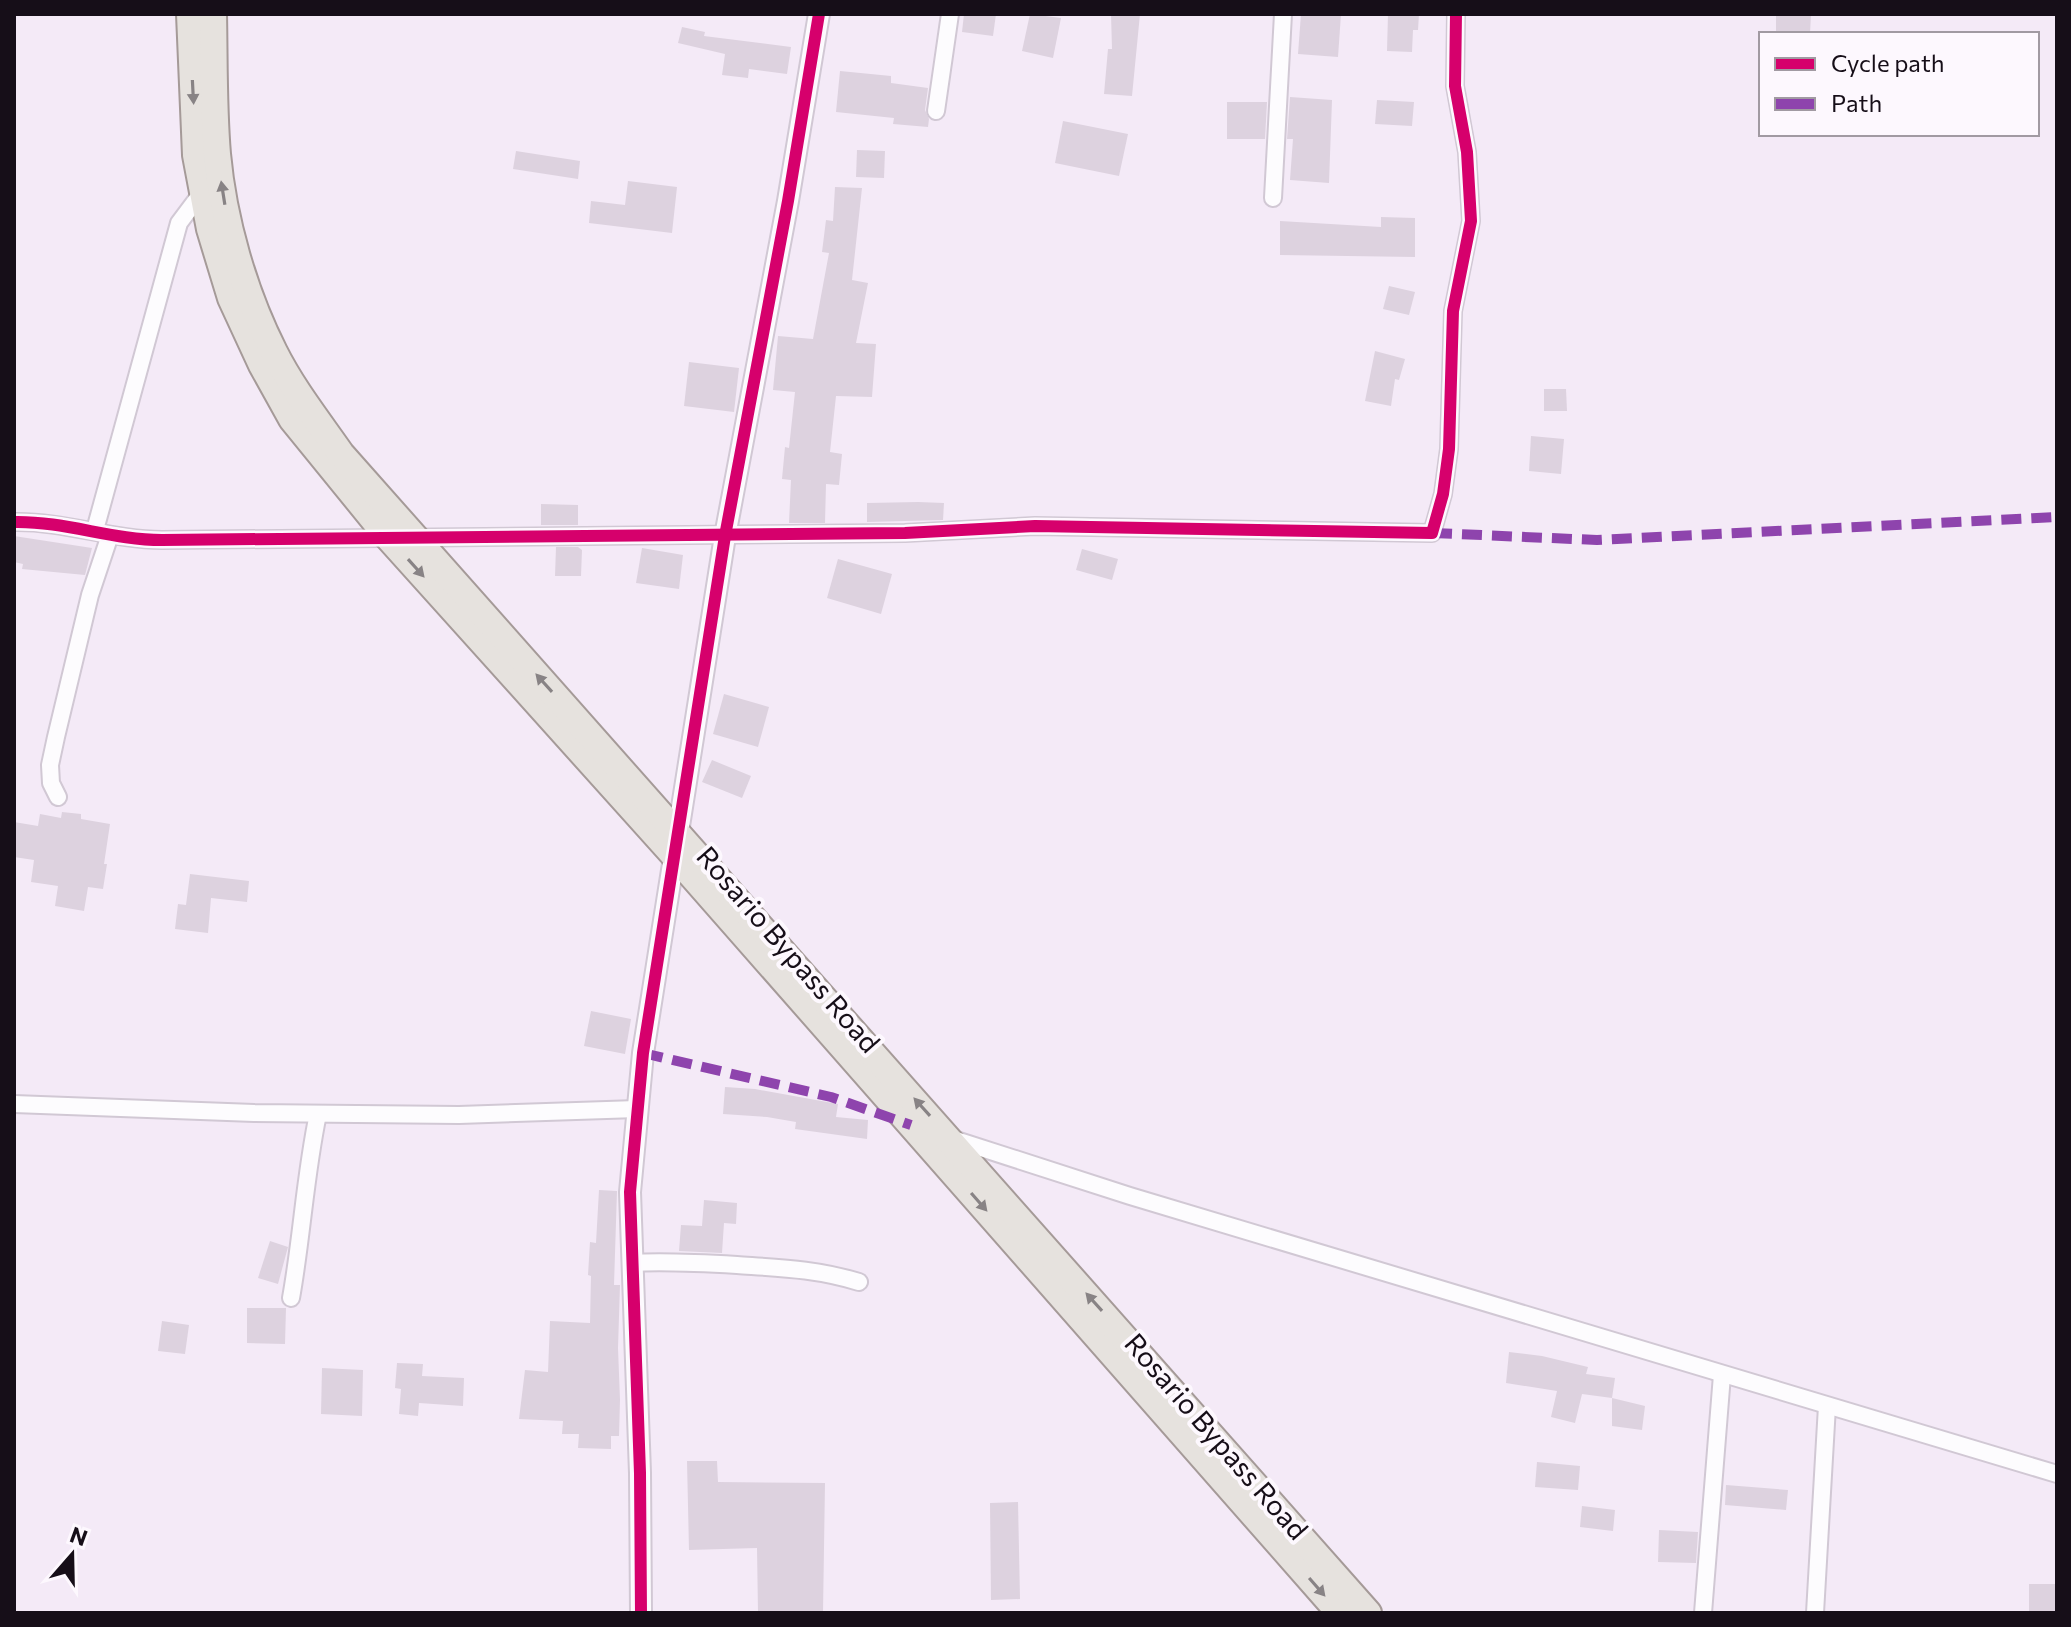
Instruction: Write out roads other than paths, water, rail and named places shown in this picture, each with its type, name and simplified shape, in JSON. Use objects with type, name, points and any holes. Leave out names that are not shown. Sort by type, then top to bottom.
[{"type":"main road","name":"Rosario Bypass Road","points":[[190,14],[196,155],[210,229],[231,298],[262,365],[292,419],[675,843],[1340,1613]]},
{"type":"main road","name":"Rosario Bypass Road","points":[[213,14],[217,155],[228,222],[246,283],[274,352],[303,400],[401,537]]},
{"type":"main road","name":"Rosario Bypass Road","points":[[675,843],[949,1137],[1368,1613]]},
{"type":"street","points":[[641,1613],[640,1473],[630,1192],[643,1053],[725,536],[788,201],[819,14]]},
{"type":"street","points":[[936,111],[950,14]]},
{"type":"street","points":[[1273,198],[1283,14]]},
{"type":"street","points":[[14,522],[60,524],[150,540],[725,536],[1061,526],[1432,533],[1443,494],[1449,449],[1453,311],[1471,221],[1467,152],[1455,86],[1456,14]]},
{"type":"street","points":[[58,797],[51,783],[50,765],[103,533],[179,223],[203,191]]},
{"type":"street","points":[[14,1104],[318,1114],[459,1115],[637,1109]]},
{"type":"street","points":[[291,1298],[301,1240],[307,1164],[318,1114]]},
{"type":"street","points":[[949,1137],[1130,1196],[2057,1474]]},
{"type":"street","points":[[632,1263],[666,1261],[823,1271],[859,1282]]},
{"type":"street","points":[[1703,1613],[1722,1375]]},
{"type":"street","points":[[1815,1613],[1827,1406]]}]
